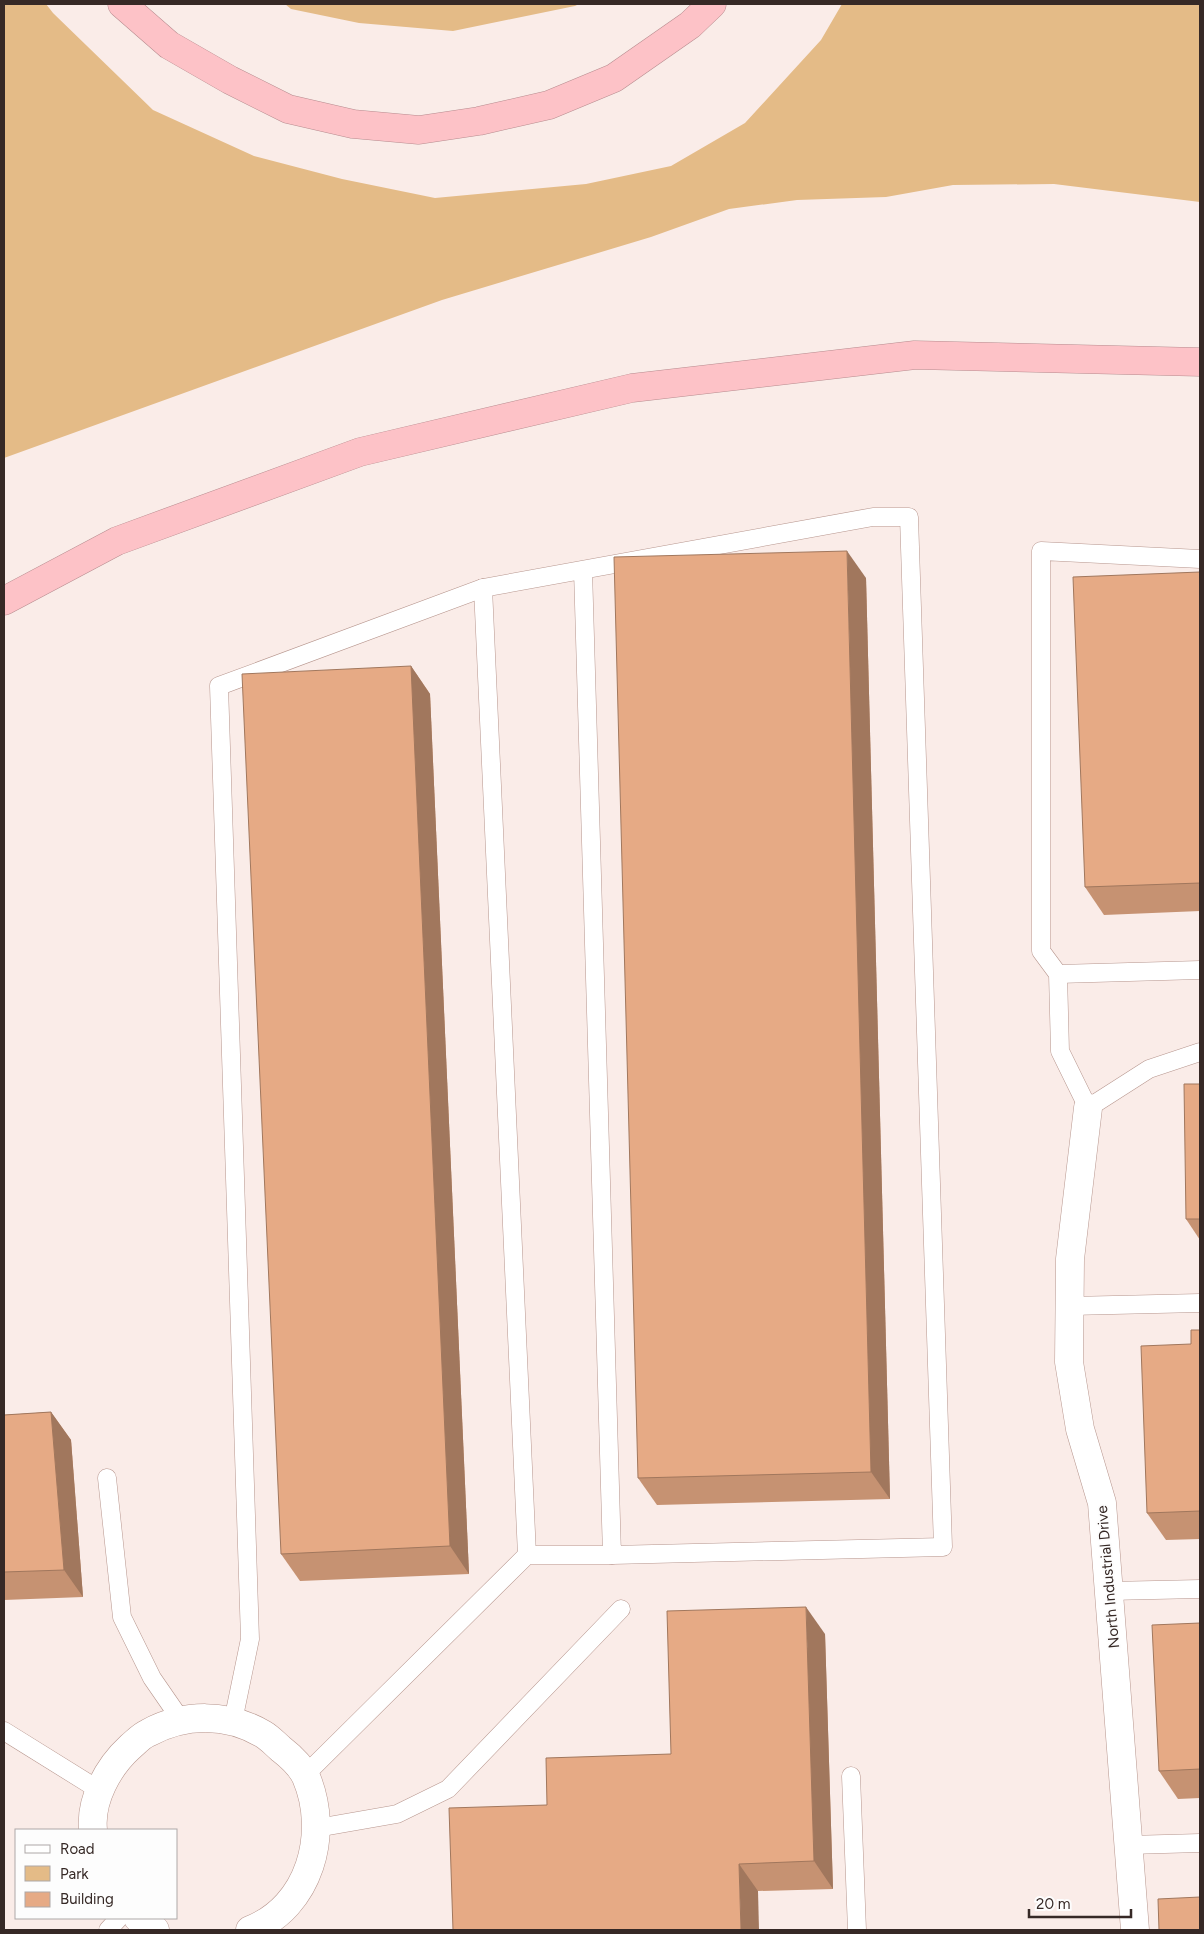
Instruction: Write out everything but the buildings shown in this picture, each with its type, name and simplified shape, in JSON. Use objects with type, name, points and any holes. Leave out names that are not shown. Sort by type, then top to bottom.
[{"type":"highway","points":[[122,4],[169,45],[230,80],[288,108],[352,124],[419,130],[479,121],[549,105],[614,78],[690,25],[712,4]]},
{"type":"highway","points":[[4,601],[117,541],[360,452],[632,388],[915,355],[1200,362]]},
{"type":"street","name":"North Industrial Drive","points":[[1088,1108],[1070,1259],[1069,1362],[1080,1429],[1102,1503],[1135,1930]]},
{"type":"street","points":[[93,1829],[92,1822],[99,1790],[118,1758],[146,1733],[181,1720],[207,1717],[234,1721],[264,1734],[290,1757],[305,1775],[314,1806],[317,1828],[311,1866],[292,1900],[263,1925],[250,1930]]},
{"type":"street","points":[[139,1919],[155,1930]]},
{"type":"lane","points":[[234,1721],[250,1638],[219,686],[482,588],[874,517],[909,517],[943,1547],[612,1555],[527,1555],[305,1775]]},
{"type":"lane","points":[[1200,559],[1041,550],[1041,951],[1058,974],[1060,1051],[1088,1108],[1149,1070],[1200,1052]]},
{"type":"lane","points":[[583,570],[612,1555]]},
{"type":"lane","points":[[482,588],[527,1555]]},
{"type":"lane","points":[[1058,974],[1200,970]]},
{"type":"lane","points":[[1070,1306],[1200,1303]]},
{"type":"lane","points":[[107,1478],[122,1618],[152,1678],[181,1720]]},
{"type":"lane","points":[[1109,1591],[1200,1589]]},
{"type":"lane","points":[[317,1828],[397,1814],[448,1789],[622,1609]]},
{"type":"lane","points":[[4,1731],[99,1790]]},
{"type":"lane","points":[[851,1776],[857,1930]]},
{"type":"lane","points":[[1129,1845],[1200,1843]]},
{"type":"lane","points":[[108,1930],[118,1919]]},
{"type":"green space","points":[[4,4],[46,4],[153,110],[254,156],[342,179],[435,198],[586,184],[671,166],[745,123],[821,40],[842,4],[1200,4],[1200,202],[1054,184],[953,185],[886,197],[797,200],[729,209],[651,237],[442,300],[4,458]]},
{"type":"green space","points":[[285,4],[579,4],[453,31],[359,23],[291,9]]}]
